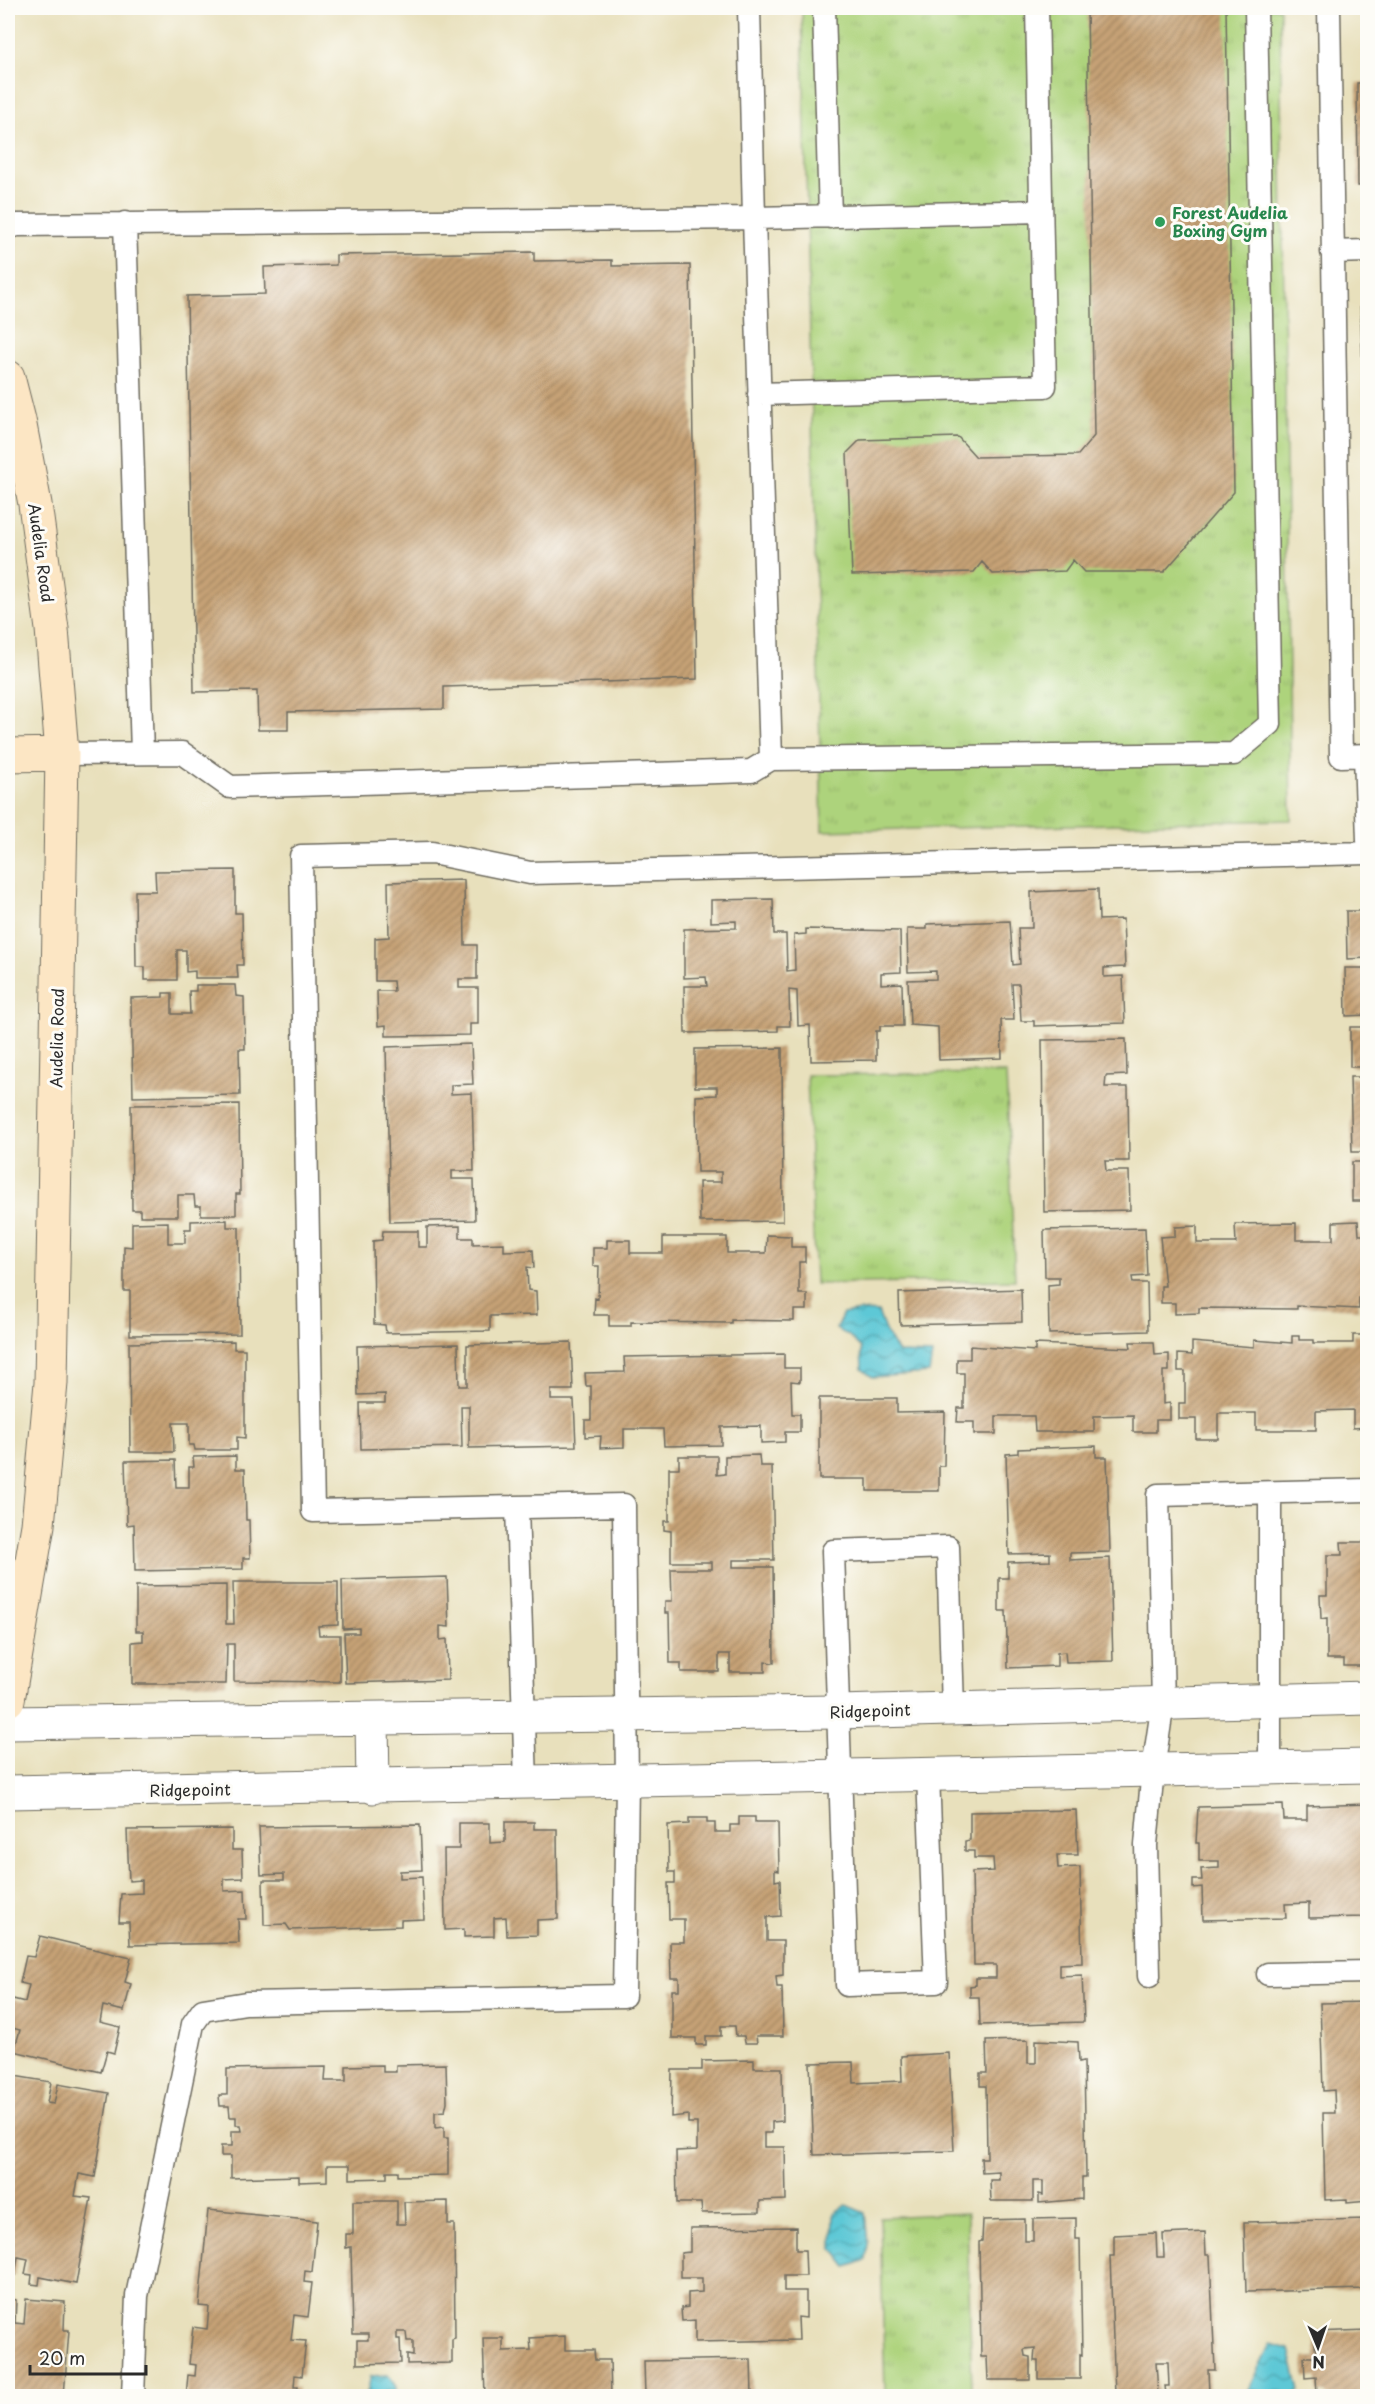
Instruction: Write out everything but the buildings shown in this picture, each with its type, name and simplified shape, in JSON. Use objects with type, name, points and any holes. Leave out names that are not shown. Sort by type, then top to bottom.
[{"type":"main road","name":"Audelia Road","points":[[8,377],[20,420],[35,504],[52,629],[62,754],[51,1383],[38,1525],[8,1700]]},
{"type":"main road","points":[[8,755],[62,754]]},
{"type":"street","name":"Ridgepoint","points":[[8,1723],[838,1712],[1368,1698]]},
{"type":"street","points":[[372,1719],[374,1787]]},
{"type":"street","name":"Ridgepoint","points":[[8,1792],[374,1787],[1368,1766]]},
{"type":"lane","points":[[749,8],[771,759]]},
{"type":"lane","points":[[824,8],[830,217]]},
{"type":"lane","points":[[759,394],[1045,386],[1036,8]]},
{"type":"lane","points":[[62,754],[182,753],[230,787],[752,771],[771,759],[1234,754],[1269,724],[1256,8]]},
{"type":"lane","points":[[1329,8],[1341,756],[1366,755],[1368,840]]},
{"type":"lane","points":[[8,228],[17,225],[125,223],[754,218],[1041,211]]},
{"type":"lane","points":[[125,223],[142,753]]},
{"type":"lane","points":[[1332,252],[1368,251]]},
{"type":"lane","points":[[133,2397],[137,2296],[193,2024],[203,2010],[246,2003],[624,1996],[627,1782],[624,1505],[313,1511],[301,856],[432,853],[530,873],[1368,852]]},
{"type":"lane","points":[[1149,1976],[1146,1845],[1153,1769],[1163,1703],[1158,1495],[1368,1490]]},
{"type":"lane","points":[[1270,1492],[1270,1768]]},
{"type":"lane","points":[[517,1507],[526,1783]]},
{"type":"lane","points":[[928,1775],[936,1982],[847,1985],[833,1551],[948,1546],[953,1709]]},
{"type":"lane","points":[[1268,1974],[1368,1972]]},
{"type":"green space","points":[[802,8],[1280,8],[1291,820],[822,831]]},
{"type":"green space","points":[[1006,1073],[1015,1280],[815,1284],[807,1075]]},
{"type":"green space","points":[[967,2213],[972,2391],[885,2391],[880,2217]]},
{"type":"water","points":[[861,1311],[878,1312],[886,1333],[898,1353],[932,1354],[929,1373],[872,1377],[862,1369],[861,1348],[848,1335],[836,1329],[843,1314]]},
{"type":"water","points":[[846,2205],[865,2213],[868,2244],[866,2260],[847,2267],[833,2249],[834,2213]]},
{"type":"water","points":[[1270,2344],[1289,2349],[1299,2391],[1294,2396],[1245,2396]]},
{"type":"water","points":[[388,2375],[396,2387],[395,2396],[364,2396],[367,2394],[371,2376]]},
{"type":"place","name":"Forest Audelia Boxing Gym","points":[[1160,222]]}]
